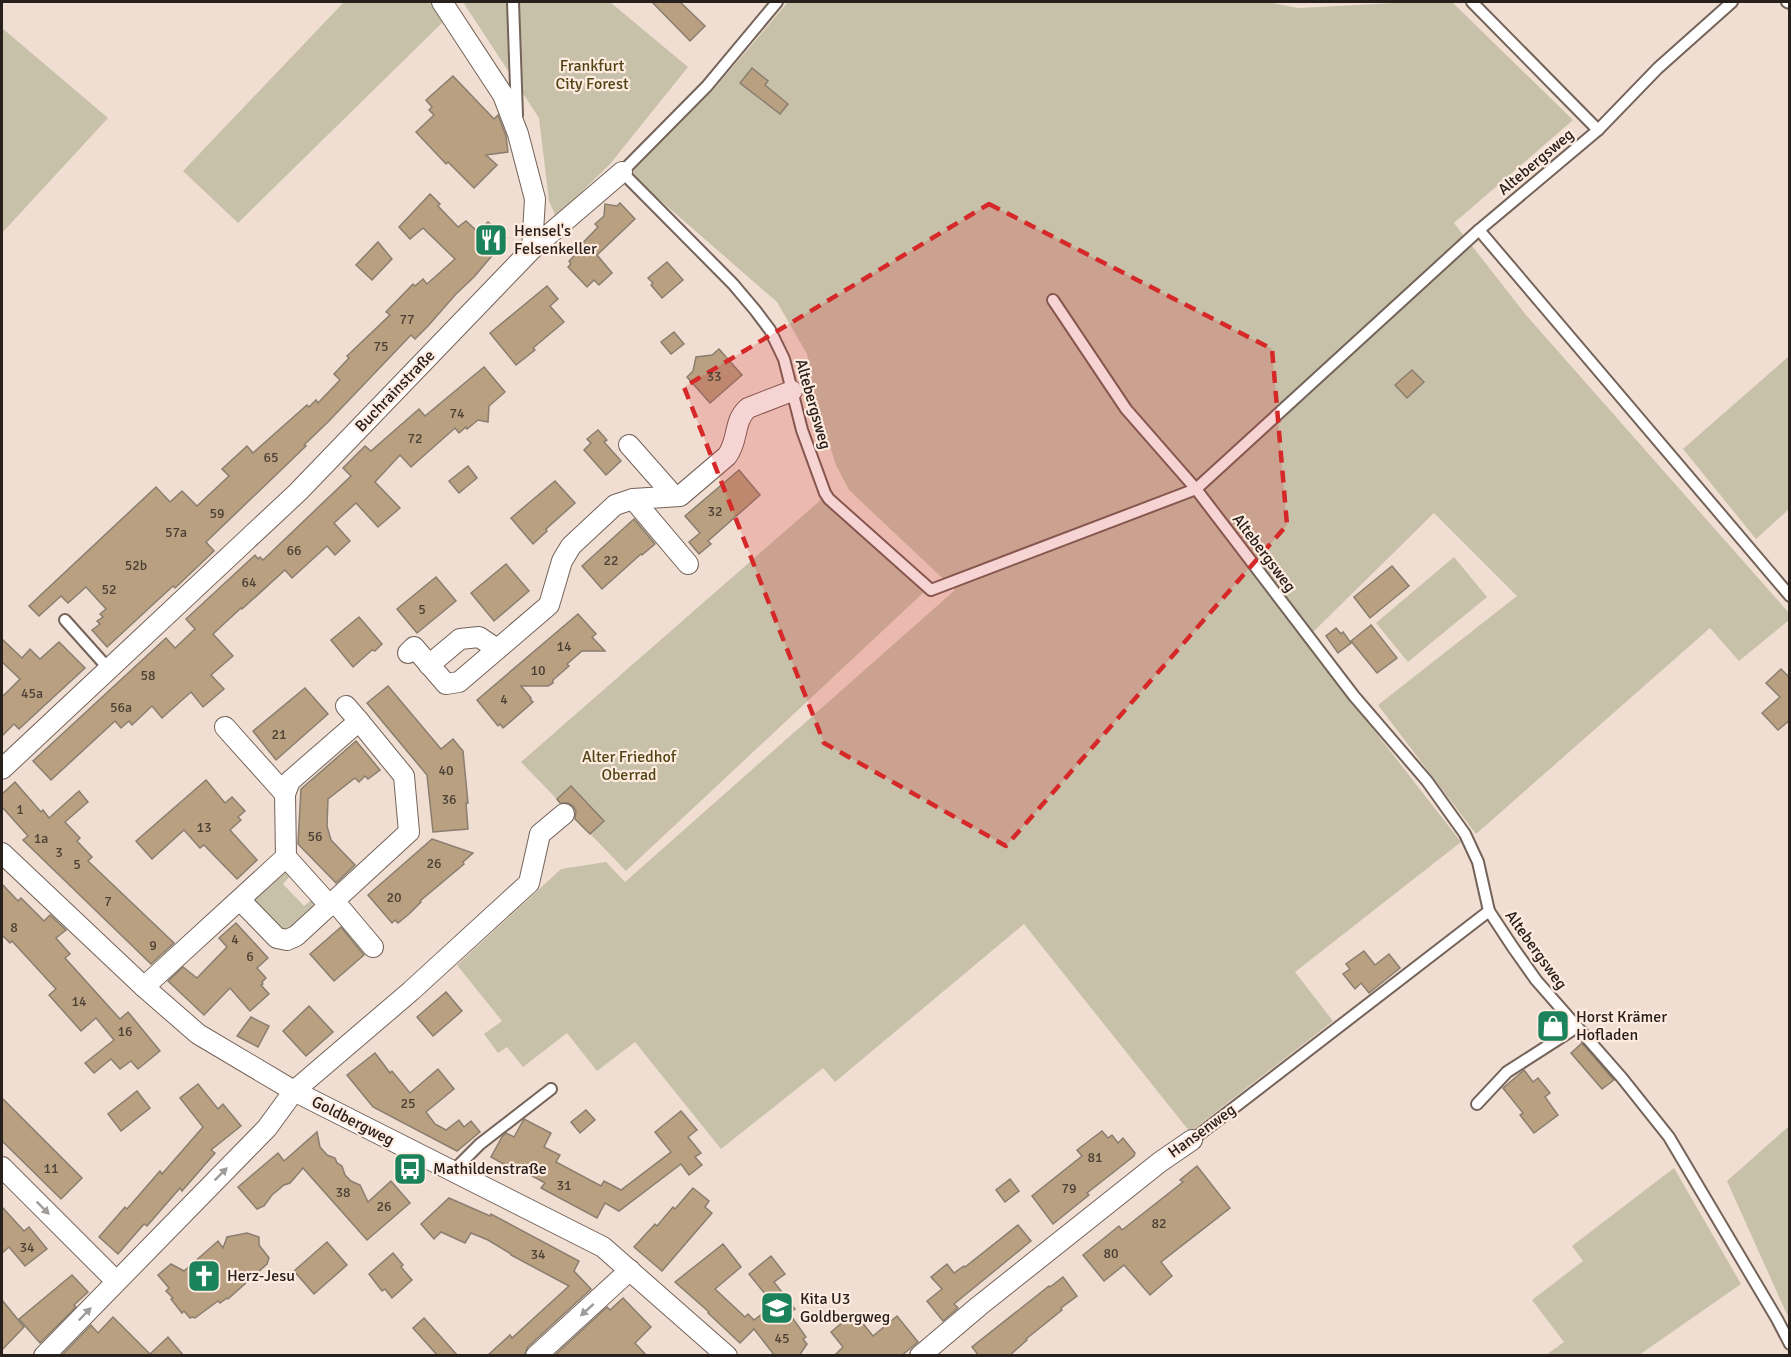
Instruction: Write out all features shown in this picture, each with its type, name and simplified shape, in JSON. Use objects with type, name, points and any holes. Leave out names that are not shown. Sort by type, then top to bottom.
[{"type":"street","points":[[442,2],[503,95],[518,134],[535,199],[532,249]]},
{"type":"street","name":"Buchrainstraße","points":[[2,769],[298,492],[532,249],[622,172]]},
{"type":"street","points":[[408,653],[414,647],[446,684],[459,682],[549,605],[562,561],[571,546],[615,505],[633,499],[680,496],[727,456],[733,448],[740,418],[748,408],[792,391]]},
{"type":"street","points":[[629,446],[674,496]]},
{"type":"street","points":[[633,499],[688,564]]},
{"type":"street","points":[[429,665],[460,639],[479,637],[497,649]]},
{"type":"street","points":[[240,900],[277,938],[287,940],[296,936],[332,904],[409,832],[404,776],[352,713],[290,781],[285,794],[285,857],[332,904],[373,947]]},
{"type":"street","points":[[225,727],[285,794]]},
{"type":"street","points":[[44,1356],[267,1128],[294,1091],[411,991],[529,883],[540,834],[564,814]]},
{"type":"street","name":"Goldbergweg","points":[[2,853],[144,987],[198,1034],[294,1091],[603,1247],[727,1356]]},
{"type":"street","points":[[144,987],[285,857]]},
{"type":"street","name":"Hansenweg","points":[[920,1356],[1151,1169],[1192,1140]]},
{"type":"street","points":[[5,1176],[116,1281]]},
{"type":"street","points":[[536,1356],[630,1270]]},
{"type":"lane","points":[[513,2],[518,134]]},
{"type":"lane","name":"Buchrainstraße","points":[[622,172],[707,86],[777,2]]},
{"type":"lane","points":[[1472,2],[1598,130]]},
{"type":"lane","name":"Altebergsweg","points":[[622,172],[733,284],[770,330],[784,359],[802,430],[829,499],[931,591],[1196,489],[1479,230],[1598,130],[1658,68],[1732,2]]},
{"type":"lane","points":[[1479,230],[1790,596]]},
{"type":"lane","points":[[1053,300],[1126,410],[1196,489]]},
{"type":"lane","name":"Altebergsweg","points":[[1196,489],[1354,696],[1427,781],[1465,834],[1478,862],[1490,911],[1536,980],[1622,1078],[1669,1137],[1790,1344]]},
{"type":"lane","points":[[65,620],[108,668]]},
{"type":"lane","name":"Hansenweg","points":[[1192,1140],[1490,911]]},
{"type":"lane","points":[[1477,1104],[1507,1072],[1577,1027]]},
{"type":"lane","points":[[453,1171],[480,1144],[551,1089]]},
{"type":"highlighted area","points":[[989,204],[1272,349],[1287,525],[1006,846],[824,743],[684,387]]},
{"type":"green space","points":[[344,2],[434,2],[446,19],[238,223],[183,171]]},
{"type":"green space","name":"Frankfurt City Forest","points":[[463,2],[610,2],[688,67],[610,164],[556,217],[549,201],[539,118]]},
{"type":"green space","points":[[788,2],[1268,2],[1298,8],[1452,2],[1573,120],[1454,223],[1526,315],[1789,613],[1789,620],[1739,661],[1710,628],[1476,834],[1378,705],[1517,596],[1434,513],[1314,631],[1310,648],[1461,842],[1295,972],[1333,1021],[1190,1132],[1024,924],[835,1082],[823,1068],[721,1149],[635,1042],[597,1071],[567,1033],[523,1067],[507,1047],[498,1053],[484,1034],[502,1021],[457,965],[561,869],[606,862],[625,882],[955,590],[849,490],[836,465],[817,407],[807,354],[777,302],[630,174],[714,89]]},
{"type":"green space","points":[[2,28],[108,118],[2,233]]},
{"type":"green space","points":[[1789,356],[1789,509],[1756,539],[1683,449]]},
{"type":"green space","name":"Alter Friedhof Oberrad","points":[[823,498],[924,592],[626,871],[521,762]]},
{"type":"green space","points":[[1454,557],[1487,597],[1408,662],[1376,623]]},
{"type":"green space","points":[[283,871],[292,874],[283,884],[304,906],[314,898],[316,906],[292,931],[283,933],[255,903],[255,895]]},
{"type":"green space","points":[[1789,1126],[1789,1319],[1727,1181]]},
{"type":"green space","points":[[1674,1168],[1741,1284],[1639,1355],[1546,1355],[1564,1342],[1532,1300],[1583,1261],[1572,1246]]},
{"type":"building","points":[[652,2],[680,2],[705,26],[690,41]]},
{"type":"building","points":[[752,68],[768,81],[765,85],[788,104],[780,114],[740,83]]},
{"type":"building","points":[[453,76],[494,119],[498,115],[506,136],[508,152],[486,155],[497,165],[474,188],[448,162],[446,164],[416,132],[434,115],[429,110],[432,107],[426,100]]},
{"type":"building","points":[[430,194],[458,227],[466,221],[478,232],[488,222],[507,238],[474,277],[415,339],[411,335],[304,445],[306,446],[206,542],[214,551],[107,647],[92,630],[100,624],[97,621],[103,617],[100,614],[106,609],[86,587],[68,603],[61,596],[39,616],[29,606],[156,487],[170,502],[182,491],[197,506],[229,476],[222,469],[247,446],[253,453],[307,405],[309,407],[316,400],[318,403],[340,380],[334,374],[349,358],[347,356],[390,315],[386,312],[413,284],[415,286],[423,279],[427,284],[455,259],[423,228],[410,239],[399,227]]},
{"type":"building","points":[[620,203],[635,219],[597,255],[612,273],[599,285],[594,280],[587,287],[568,267],[571,264],[569,261],[577,253],[575,251],[598,227],[595,224],[604,216],[605,204],[617,206]]},
{"type":"building","points":[[378,242],[392,259],[372,280],[356,265]]},
{"type":"building","points":[[667,262],[683,280],[662,298],[648,278]]},
{"type":"building","points":[[547,286],[558,299],[550,306],[564,322],[516,365],[490,333]]},
{"type":"building","points":[[674,332],[684,344],[671,354],[661,342]]},
{"type":"building","points":[[719,349],[742,375],[710,403],[687,377],[693,371],[696,357],[712,355]]},
{"type":"building","points":[[484,367],[505,392],[489,406],[488,422],[478,420],[459,433],[455,428],[411,467],[400,455],[375,482],[400,508],[378,527],[356,503],[334,523],[350,541],[335,555],[327,546],[292,578],[285,570],[213,634],[233,656],[211,675],[224,689],[203,707],[191,692],[162,718],[152,706],[132,725],[129,721],[121,728],[115,721],[51,780],[33,761],[166,638],[175,648],[195,629],[186,619],[255,555],[258,559],[260,557],[263,560],[351,476],[343,468],[365,446],[371,451],[419,409],[425,416]]},
{"type":"building","points":[[1412,370],[1424,382],[1407,398],[1395,385]]},
{"type":"building","points":[[598,430],[607,440],[604,442],[621,461],[606,475],[584,450],[591,443],[587,439]]},
{"type":"building","points":[[468,466],[477,478],[459,493],[449,481]]},
{"type":"building","points":[[739,470],[760,495],[708,541],[711,544],[699,554],[689,542],[700,533],[685,516]]},
{"type":"building","points":[[555,481],[575,503],[533,544],[511,518]]},
{"type":"building","points":[[634,519],[655,544],[602,589],[582,566]]},
{"type":"building","points":[[506,564],[529,591],[494,621],[471,593]]},
{"type":"building","points":[[1392,566],[1409,586],[1370,618],[1354,597]]},
{"type":"building","points":[[436,577],[456,601],[417,633],[397,609]]},
{"type":"building","points":[[578,614],[596,634],[592,637],[605,651],[582,651],[548,686],[521,686],[533,702],[503,728],[500,724],[498,726],[477,700]]},
{"type":"building","points":[[359,617],[382,644],[353,667],[331,640]]},
{"type":"building","points":[[1371,625],[1397,658],[1377,673],[1351,641]]},
{"type":"building","points":[[1336,628],[1341,634],[1343,632],[1351,643],[1338,653],[1326,636]]},
{"type":"building","points":[[2,639],[22,658],[30,649],[40,659],[59,642],[85,668],[19,729],[14,724],[2,736],[2,697],[20,679],[2,662]]},
{"type":"building","points":[[1781,669],[1790,678],[1790,720],[1778,730],[1762,713],[1780,697],[1766,683]]},
{"type":"building","points":[[388,686],[441,749],[453,739],[463,751],[468,829],[433,832],[427,775],[367,703]]},
{"type":"building","points":[[305,688],[328,714],[276,760],[253,731]]},
{"type":"building","points":[[356,741],[380,770],[368,779],[365,776],[359,782],[355,778],[328,799],[327,826],[331,840],[355,865],[336,883],[298,844],[301,789]]},
{"type":"building","points":[[206,780],[225,803],[232,797],[245,811],[238,817],[241,820],[230,830],[257,860],[237,879],[204,845],[200,848],[184,830],[152,859],[136,841]]},
{"type":"building","points":[[15,782],[49,818],[79,791],[88,802],[65,822],[80,838],[77,841],[92,857],[88,861],[174,943],[151,964],[23,840],[28,836],[2,807],[2,794]]},
{"type":"building","points":[[571,786],[604,821],[590,834],[575,819],[576,811],[573,806],[560,803],[557,799]]},
{"type":"building","points":[[432,839],[473,853],[463,862],[464,864],[420,901],[409,914],[398,923],[395,920],[392,923],[368,895]]},
{"type":"building","points":[[2,884],[18,901],[21,898],[44,921],[50,915],[66,930],[56,938],[70,954],[65,958],[120,1019],[128,1012],[160,1051],[138,1069],[131,1061],[120,1069],[111,1059],[94,1073],[85,1063],[114,1040],[96,1018],[81,1031],[49,995],[56,989],[12,941],[10,943],[2,935]]},
{"type":"building","points":[[236,923],[268,958],[257,968],[266,978],[261,985],[269,994],[250,1011],[230,988],[204,1015],[168,981],[183,967],[197,978],[227,947],[219,938]]},
{"type":"building","points":[[341,927],[364,955],[334,981],[310,954]]},
{"type":"building","points":[[1364,951],[1375,965],[1389,954],[1400,968],[1369,993],[1361,983],[1355,989],[1343,974],[1350,969],[1346,964]]},
{"type":"building","points":[[446,992],[462,1011],[433,1036],[417,1017]]},
{"type":"building","points":[[309,1006],[333,1032],[306,1056],[283,1031]]},
{"type":"building","points":[[251,1017],[269,1026],[258,1047],[237,1036]]},
{"type":"building","points":[[1582,1043],[1614,1080],[1602,1089],[1571,1053]]},
{"type":"building","points":[[375,1053],[390,1073],[392,1071],[410,1093],[438,1069],[454,1089],[426,1112],[435,1124],[446,1130],[459,1120],[464,1127],[471,1121],[480,1132],[457,1151],[373,1107],[347,1075]]},
{"type":"building","points":[[1524,1070],[1533,1082],[1538,1078],[1550,1093],[1545,1097],[1558,1115],[1534,1133],[1520,1115],[1523,1113],[1503,1088]]},
{"type":"building","points":[[198,1084],[218,1109],[223,1104],[241,1126],[211,1150],[215,1153],[182,1191],[180,1188],[147,1226],[144,1224],[118,1254],[99,1237],[160,1171],[162,1174],[203,1127],[180,1098]]},
{"type":"building","points":[[137,1091],[150,1108],[121,1131],[108,1114]]},
{"type":"building","points":[[2,1098],[82,1178],[61,1199],[2,1141]]},
{"type":"building","points":[[586,1110],[595,1120],[580,1133],[571,1122]]},
{"type":"building","points":[[681,1111],[697,1130],[688,1137],[701,1153],[695,1157],[702,1165],[689,1175],[681,1164],[619,1211],[605,1203],[597,1218],[541,1188],[545,1183],[516,1167],[514,1170],[491,1157],[502,1137],[506,1133],[514,1137],[524,1119],[551,1133],[544,1147],[560,1155],[556,1162],[601,1186],[604,1181],[621,1190],[671,1152],[655,1132]]},
{"type":"building","points":[[1102,1131],[1108,1138],[1112,1135],[1118,1143],[1123,1138],[1135,1153],[1134,1156],[1087,1193],[1089,1195],[1053,1224],[1032,1196],[1082,1156],[1077,1150]]},
{"type":"building","points":[[317,1132],[320,1147],[327,1155],[335,1158],[351,1181],[360,1185],[368,1202],[391,1181],[410,1203],[367,1240],[303,1168],[290,1183],[284,1185],[264,1206],[257,1209],[238,1187],[278,1153],[284,1161]]},
{"type":"building","points":[[1197,1166],[1230,1208],[1161,1262],[1172,1276],[1150,1295],[1124,1265],[1104,1281],[1083,1255],[1119,1226],[1122,1230],[1183,1182],[1180,1180]]},
{"type":"building","points":[[1010,1179],[1019,1191],[1005,1202],[996,1190]]},
{"type":"building","points":[[693,1188],[709,1201],[705,1207],[712,1213],[662,1271],[634,1247],[655,1224],[657,1226],[673,1207],[675,1209]]},
{"type":"building","points":[[449,1198],[490,1216],[491,1214],[579,1261],[574,1271],[591,1289],[528,1347],[524,1356],[487,1356],[510,1335],[512,1338],[569,1286],[488,1240],[471,1233],[465,1243],[441,1232],[434,1239],[421,1224]]},
{"type":"building","points":[[2,1207],[24,1231],[29,1227],[47,1249],[25,1266],[9,1247],[2,1253]]},
{"type":"building","points":[[1018,1225],[1031,1241],[954,1304],[958,1308],[943,1321],[927,1301],[942,1289],[931,1277],[947,1264],[954,1273],[965,1267]]},
{"type":"building","name":"Herz-Jesu","points":[[247,1233],[259,1237],[259,1245],[269,1258],[267,1264],[228,1299],[220,1303],[218,1301],[195,1318],[190,1318],[184,1311],[182,1313],[166,1291],[169,1288],[158,1275],[171,1264],[184,1271],[218,1241],[223,1248],[227,1237]]},
{"type":"building","points":[[327,1242],[347,1265],[314,1294],[294,1271]]},
{"type":"building","points":[[723,1244],[741,1267],[715,1289],[745,1317],[748,1314],[754,1320],[774,1305],[749,1274],[771,1256],[785,1274],[774,1282],[795,1309],[789,1313],[806,1337],[803,1339],[807,1344],[799,1356],[775,1356],[754,1329],[740,1343],[675,1282]]},
{"type":"building","points":[[393,1253],[412,1280],[392,1298],[385,1289],[382,1291],[369,1274]]},
{"type":"building","points":[[72,1275],[88,1292],[40,1343],[19,1319]]},
{"type":"building","points":[[1063,1277],[1077,1296],[1009,1356],[979,1356],[972,1347]]},
{"type":"building","points":[[623,1298],[651,1327],[635,1343],[647,1356],[554,1356],[607,1307],[610,1310]]},
{"type":"building","points":[[2,1300],[24,1327],[2,1350]]},
{"type":"building","points":[[851,1315],[854,1319],[857,1316],[873,1336],[897,1316],[918,1342],[901,1356],[834,1356],[843,1347],[831,1332]]},
{"type":"building","points":[[113,1317],[150,1354],[168,1337],[184,1356],[61,1356],[91,1325],[98,1333]]},
{"type":"building","points":[[424,1318],[458,1356],[438,1356],[413,1328]]},
{"type":"place","name":"Hensel's Felsenkeller","points":[[491,240]]},
{"type":"place","name":"Horst Krämer Hofladen","points":[[1553,1026]]},
{"type":"place","name":"Mathildenstraße","points":[[410,1169]]},
{"type":"place","name":"Herz-Jesu","points":[[204,1276]]},
{"type":"place","name":"Kita U3 Goldbergweg","points":[[777,1308]]}]
